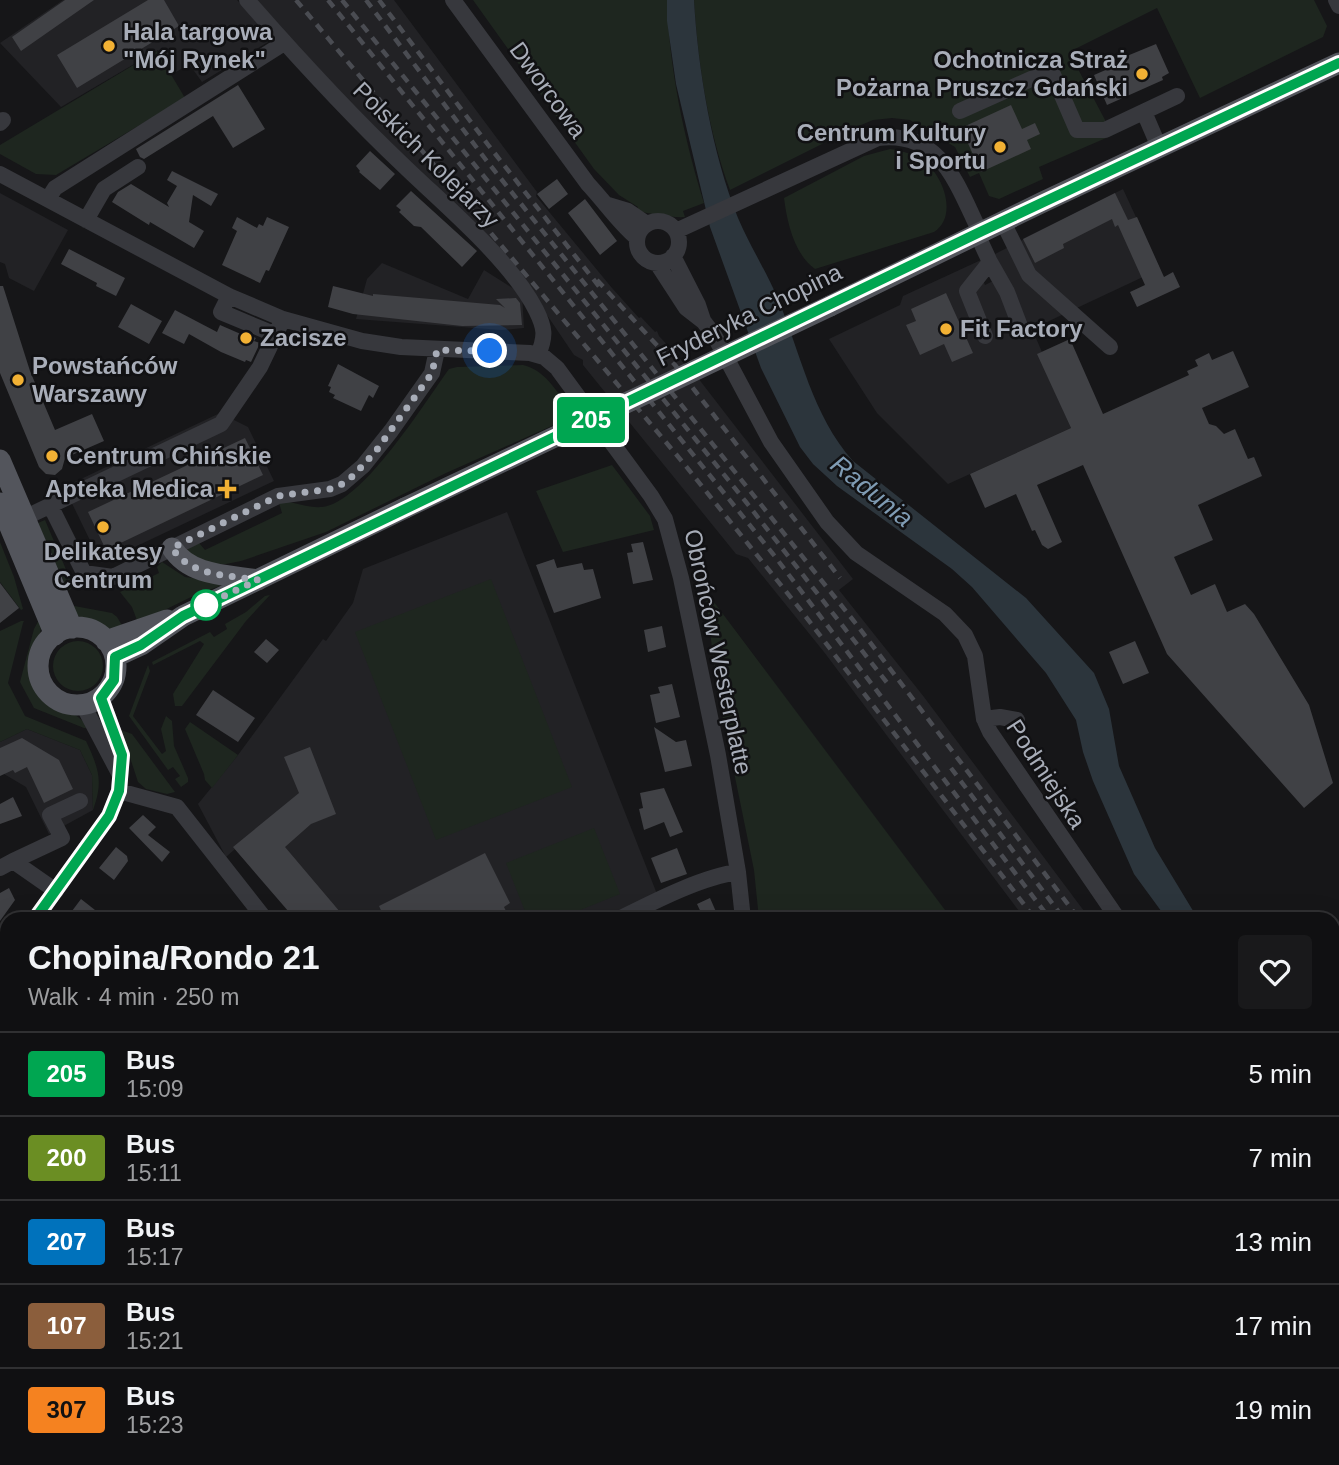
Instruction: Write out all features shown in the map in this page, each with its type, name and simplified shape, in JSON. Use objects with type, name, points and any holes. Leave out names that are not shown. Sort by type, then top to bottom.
[{"type":"main road","name":"Fryderyka Chopina","points":[[111,649],[141,645],[183,616],[405,508],[1339,63]]},
{"type":"main road","points":[[0,460],[24,518],[64,631]]},
{"type":"main road","points":[[0,503],[64,631]]},
{"type":"main road","points":[[172,548],[184,563],[194,568],[258,580]]},
{"type":"main road","points":[[91,630],[111,649],[114,680],[92,701],[63,703],[47,691],[42,682],[39,661],[47,642],[64,631],[91,630]]},
{"type":"street","name":"Polskich Kolejarzy","points":[[247,0],[347,111],[482,242],[523,289],[536,309],[543,328],[545,339],[538,355]]},
{"type":"street","name":"Dworcowa","points":[[453,0],[588,184],[608,205],[628,211],[642,231]]},
{"type":"street","points":[[1336,0],[1339,6]]},
{"type":"street","points":[[48,199],[55,188],[284,43]]},
{"type":"street","points":[[960,111],[1051,70],[1077,130],[1105,131],[1177,96]]},
{"type":"street","points":[[1144,112],[1159,147]]},
{"type":"street","points":[[676,232],[878,138],[904,137],[919,142],[938,156],[951,174],[990,262],[1007,292],[1020,326]]},
{"type":"street","points":[[86,220],[104,189],[138,167]]},
{"type":"street","points":[[0,174],[229,296],[283,319],[380,344],[538,355]]},
{"type":"street","points":[[660,221],[672,226],[676,232],[678,245],[666,260],[645,258],[637,245],[642,231],[660,221]]},
{"type":"street","points":[[1003,222],[1029,275],[1110,347]]},
{"type":"street","name":"Podmiejska","points":[[666,260],[686,308],[704,322],[721,346],[771,442],[827,522],[856,553],[945,614],[965,635],[976,663],[984,719],[1002,753],[1113,912]]},
{"type":"street","points":[[985,336],[967,291],[990,262]]},
{"type":"street","points":[[229,296],[221,312],[275,335]]},
{"type":"street","points":[[24,518],[222,424],[260,367],[283,319]]},
{"type":"street","points":[[50,505],[84,573],[113,577],[278,496],[330,489],[342,484],[376,451],[432,373],[437,350]]},
{"type":"street","name":"Obrońców Westerplatte","points":[[538,355],[549,361],[566,380],[652,496],[665,519],[697,655],[738,872],[742,912]]},
{"type":"street","points":[[40,912],[109,816],[120,784],[122,755],[92,701]]},
{"type":"street","points":[[984,719],[1000,717],[1017,720]]},
{"type":"street","points":[[120,784],[177,807],[260,912]]},
{"type":"street","points":[[7,864],[62,838],[50,815],[80,801]]},
{"type":"street","points":[[7,864],[56,891]]},
{"type":"street","points":[[633,912],[719,876],[738,872]]},
{"type":"shaded area","points":[[63,0],[237,0],[268,33],[268,42],[202,82],[189,64],[173,74],[158,50],[61,107],[0,43]]},
{"type":"shaded area","points":[[257,0],[394,0],[537,192],[536,196],[612,288],[639,318],[657,331],[698,378],[853,579],[839,590],[924,697],[1085,912],[1020,912],[824,652],[748,558],[736,554],[583,365],[583,360],[574,355],[528,287],[346,99]]},
{"type":"shaded area","points":[[473,0],[667,0],[679,103],[704,203],[683,211],[685,217],[636,210],[638,207],[619,195],[594,169]]},
{"type":"shaded area","points":[[694,0],[1314,0],[1327,26],[1323,37],[1200,98],[1157,8],[1069,52],[1113,135],[1039,167],[1043,179],[999,199],[989,196],[979,173],[970,177],[955,147],[910,120],[892,118],[873,120],[854,128],[730,190],[705,96]]},
{"type":"shaded area","points":[[157,51],[185,98],[56,175],[36,174],[0,154],[0,145]]},
{"type":"shaded area","points":[[890,149],[918,158],[933,170],[946,198],[947,208],[941,225],[934,232],[815,269],[797,246],[784,198],[864,156]]},
{"type":"shaded area","points":[[1123,189],[1160,269],[1032,329],[1042,352],[1038,354],[1071,428],[948,484],[877,413],[829,339],[900,305],[903,296],[981,260],[978,269],[985,285],[1005,275],[995,254]]},
{"type":"shaded area","points":[[0,193],[68,230],[34,291],[9,278],[5,264],[0,262]]},
{"type":"shaded area","points":[[382,263],[468,299],[484,270],[522,294],[524,328],[501,330],[356,319],[367,279]]},
{"type":"shaded area","points":[[523,365],[532,368],[546,379],[574,416],[446,473],[326,532],[226,564],[201,564],[185,553],[199,543],[205,550],[282,513],[279,503],[284,501],[317,507],[338,502],[355,489],[392,449],[449,369]]},
{"type":"shaded area","points":[[220,413],[248,427],[274,481],[101,563],[64,487]]},
{"type":"shaded area","points":[[612,465],[650,516],[654,530],[563,552],[536,491]]},
{"type":"shaded area","points":[[507,512],[657,894],[622,912],[290,912],[235,849],[226,857],[198,804],[353,603],[363,569]]},
{"type":"shaded area","points":[[45,520],[73,586],[70,590],[67,589],[38,523]]},
{"type":"shaded area","points":[[0,542],[14,577],[23,609],[21,610],[0,582]]},
{"type":"shaded area","points":[[162,562],[185,577],[227,583],[138,623],[132,607],[120,592],[159,573],[157,567]]},
{"type":"shaded area","points":[[491,579],[572,787],[436,840],[355,632]]},
{"type":"shaded area","points":[[705,590],[946,912],[758,912],[754,870],[717,689]]},
{"type":"shaded area","points":[[270,595],[246,621],[182,706],[175,706],[173,694],[204,644],[200,641],[153,665],[152,662],[210,632],[214,637],[227,629],[225,624]]},
{"type":"shaded area","points":[[69,605],[112,613],[123,627],[101,627],[85,621]]},
{"type":"shaded area","points":[[40,618],[40,633],[32,662],[32,678],[43,697],[75,715],[88,728],[34,708],[20,682],[34,629]]},
{"type":"shaded area","points":[[24,621],[8,683],[25,716],[86,741],[94,759],[99,782],[93,810],[92,775],[80,750],[27,729],[0,742],[0,631]]},
{"type":"shaded area","points":[[78,641],[96,648],[103,666],[96,684],[78,691],[60,684],[53,666],[60,648]]},
{"type":"shaded area","points":[[148,665],[150,671],[133,716],[162,754],[166,751],[161,729],[166,716],[172,721],[174,746],[188,778],[188,782],[181,787],[175,779],[180,776],[173,767],[168,770],[129,716]]},
{"type":"shaded area","points":[[190,722],[238,755],[212,788],[205,780],[185,729]]},
{"type":"shaded area","points":[[27,729],[80,750],[92,775],[93,810],[49,834],[26,787],[4,774],[0,766],[0,742]]},
{"type":"shaded area","points":[[121,730],[132,734],[175,792],[167,794],[146,789],[138,782]]},
{"type":"shaded area","points":[[594,828],[620,894],[575,912],[525,912],[506,863]]},
{"type":"water","name":"Radunia","points":[[667,0],[694,0],[708,111],[729,193],[738,218],[778,299],[827,424],[853,461],[1026,598],[1094,673],[1109,709],[1119,766],[1155,848],[1194,912],[1162,912],[1134,874],[1093,781],[1076,720],[1046,673],[972,587],[952,569],[837,486],[813,464],[800,447],[761,368],[710,227],[676,84],[667,21]]},
{"type":"building","points":[[65,0],[94,0],[21,51],[12,37]]},
{"type":"building","name":"Hala targowa \"Mój Rynek\"","points":[[148,0],[164,0],[179,26],[77,88],[57,55]]},
{"type":"building","name":"Ochotnicza Straż Pożarna Pruszcz Gdański","points":[[1156,44],[1169,73],[1162,77],[1163,80],[1107,105],[1094,75],[1124,62],[1122,58]]},
{"type":"building","points":[[238,85],[265,129],[233,148],[213,116],[144,159],[140,157],[136,149]]},
{"type":"building","points":[[1011,105],[1022,129],[1035,123],[1040,134],[1027,140],[1031,149],[981,172],[961,128]]},
{"type":"building","points":[[370,151],[395,174],[380,190],[359,172],[356,166]]},
{"type":"building","points":[[172,171],[218,194],[211,206],[193,195],[189,222],[204,231],[194,248],[112,202],[118,192],[131,184],[169,207],[167,203],[177,186],[167,180]]},
{"type":"building","points":[[557,179],[568,194],[549,209],[537,194]]},
{"type":"building","points":[[411,191],[477,251],[462,267],[421,227],[414,226],[399,212],[401,210],[396,206]]},
{"type":"building","points":[[1115,193],[1128,220],[1137,217],[1164,277],[1173,272],[1180,287],[1137,307],[1130,292],[1145,285],[1118,225],[1115,227],[1112,219],[1063,244],[1064,248],[1035,263],[1023,239]]},
{"type":"building","points":[[585,199],[617,241],[600,255],[568,213]]},
{"type":"building","points":[[237,217],[257,228],[259,224],[263,226],[267,217],[289,227],[269,271],[266,270],[260,283],[222,265],[237,231],[232,228]]},
{"type":"building","points":[[69,249],[125,278],[116,296],[61,264]]},
{"type":"building","name":"Powstańców Warszawy","points":[[0,286],[3,286],[30,371],[55,430],[92,414],[104,441],[65,458],[62,469],[55,475],[46,474],[39,467],[0,373]]},
{"type":"building","points":[[333,286],[373,296],[500,305],[505,308],[496,299],[516,298],[520,303],[522,325],[462,326],[353,314],[328,307]]},
{"type":"building","points":[[946,293],[973,353],[952,362],[944,344],[920,355],[906,325],[916,321],[911,309]]},
{"type":"building","points":[[131,304],[162,321],[149,344],[118,327]]},
{"type":"building","points":[[175,310],[217,332],[220,325],[256,338],[254,341],[260,343],[251,362],[221,352],[189,334],[184,344],[162,333]]},
{"type":"building","points":[[1070,339],[1103,414],[1189,375],[1187,371],[1198,366],[1195,360],[1209,353],[1212,360],[1233,351],[1249,387],[1202,408],[1209,424],[1216,426],[1224,434],[1235,429],[1248,459],[1254,457],[1262,476],[1198,505],[1213,540],[1174,557],[1191,595],[1215,584],[1227,612],[1245,604],[1254,614],[1309,705],[1333,783],[1304,808],[1167,654],[1083,465],[1037,485],[1062,542],[1048,549],[1042,545],[1035,530],[1032,531],[1016,494],[985,508],[970,474],[1071,428],[1037,354]]},
{"type":"building","points":[[338,364],[379,386],[373,398],[369,395],[361,411],[333,398],[335,395],[329,392],[331,387],[328,386]]},
{"type":"building","points":[[245,438],[263,475],[106,550],[88,512]]},
{"type":"building","points":[[643,542],[653,580],[633,584],[627,553],[633,552],[631,544]]},
{"type":"building","points":[[554,559],[557,568],[582,563],[584,570],[593,569],[601,598],[554,613],[536,565]]},
{"type":"building","points":[[0,583],[19,608],[0,623]]},
{"type":"building","points":[[662,626],[666,647],[648,652],[644,630]]},
{"type":"building","points":[[266,639],[279,650],[267,663],[254,652]]},
{"type":"building","points":[[1135,641],[1149,673],[1123,684],[1109,652]]},
{"type":"building","points":[[672,684],[680,717],[656,723],[650,695],[660,693],[658,687]]},
{"type":"building","points":[[213,690],[255,718],[238,742],[196,715]]},
{"type":"building","points":[[654,727],[676,742],[686,740],[692,766],[665,772]]},
{"type":"building","points":[[22,738],[59,760],[73,789],[44,803],[27,767],[0,776],[0,748]]},
{"type":"building","points":[[310,747],[336,814],[311,824],[285,847],[340,912],[289,912],[233,847],[299,793],[284,757]]},
{"type":"building","points":[[664,788],[683,832],[670,837],[664,822],[644,830],[639,809],[643,808],[640,793]]},
{"type":"building","points":[[13,797],[22,816],[0,824],[0,804]]},
{"type":"building","points":[[143,815],[156,827],[148,835],[170,852],[162,862],[129,828]]},
{"type":"building","points":[[116,847],[127,856],[128,861],[114,880],[99,868]]},
{"type":"building","points":[[677,848],[687,874],[661,883],[651,858]]},
{"type":"building","points":[[485,853],[510,903],[504,907],[506,912],[382,912],[379,906]]},
{"type":"building","points":[[9,888],[15,900],[6,912],[0,912],[0,893]]},
{"type":"building","points":[[710,898],[716,912],[701,912],[697,904]]},
{"type":"building","points":[[81,899],[95,910],[93,912],[71,912]]},
{"type":"railway","points":[[296,0],[685,465],[800,609],[1030,912]]},
{"type":"railway","points":[[328,0],[773,554],[1045,912]]},
{"type":"railway","points":[[342,0],[746,502],[888,684]]},
{"type":"railway","points":[[366,0],[486,160],[857,625],[1074,912]]},
{"type":"railway","points":[[379,0],[601,289]]},
{"type":"railway","points":[[597,280],[675,365],[840,578]]},
{"type":"railway","points":[[951,768],[1059,912]]},
{"type":"bus line","name":"205","points":[[40,912],[109,816],[119,791],[122,755],[101,698],[114,680],[115,657],[141,645],[183,616],[405,508],[1339,63]]},
{"type":"place","name":"Hala targowa \"Mój Rynek\"","points":[[109,46]]},
{"type":"place","name":"Ochotnicza Straż Pożarna Pruszcz Gdański","points":[[1142,74]]},
{"type":"place","name":"Centrum Kultury i Sportu","points":[[1000,147]]},
{"type":"place","name":"Fit Factory","points":[[946,329]]},
{"type":"place","name":"Zacisze","points":[[246,338]]},
{"type":"place","name":"Powstańców Warszawy","points":[[18,380]]},
{"type":"place","name":"Centrum Chińskie","points":[[52,456]]},
{"type":"place","name":"Apteka Medica","points":[[227,489]]},
{"type":"place","name":"Delikatesy Centrum","points":[[103,527]]},
{"type":"route","points":[[206,605],[198,608],[258,580],[194,568],[184,563],[172,548],[278,496],[330,489],[342,484],[376,451],[432,373],[437,360],[437,350],[490,351]]}]
